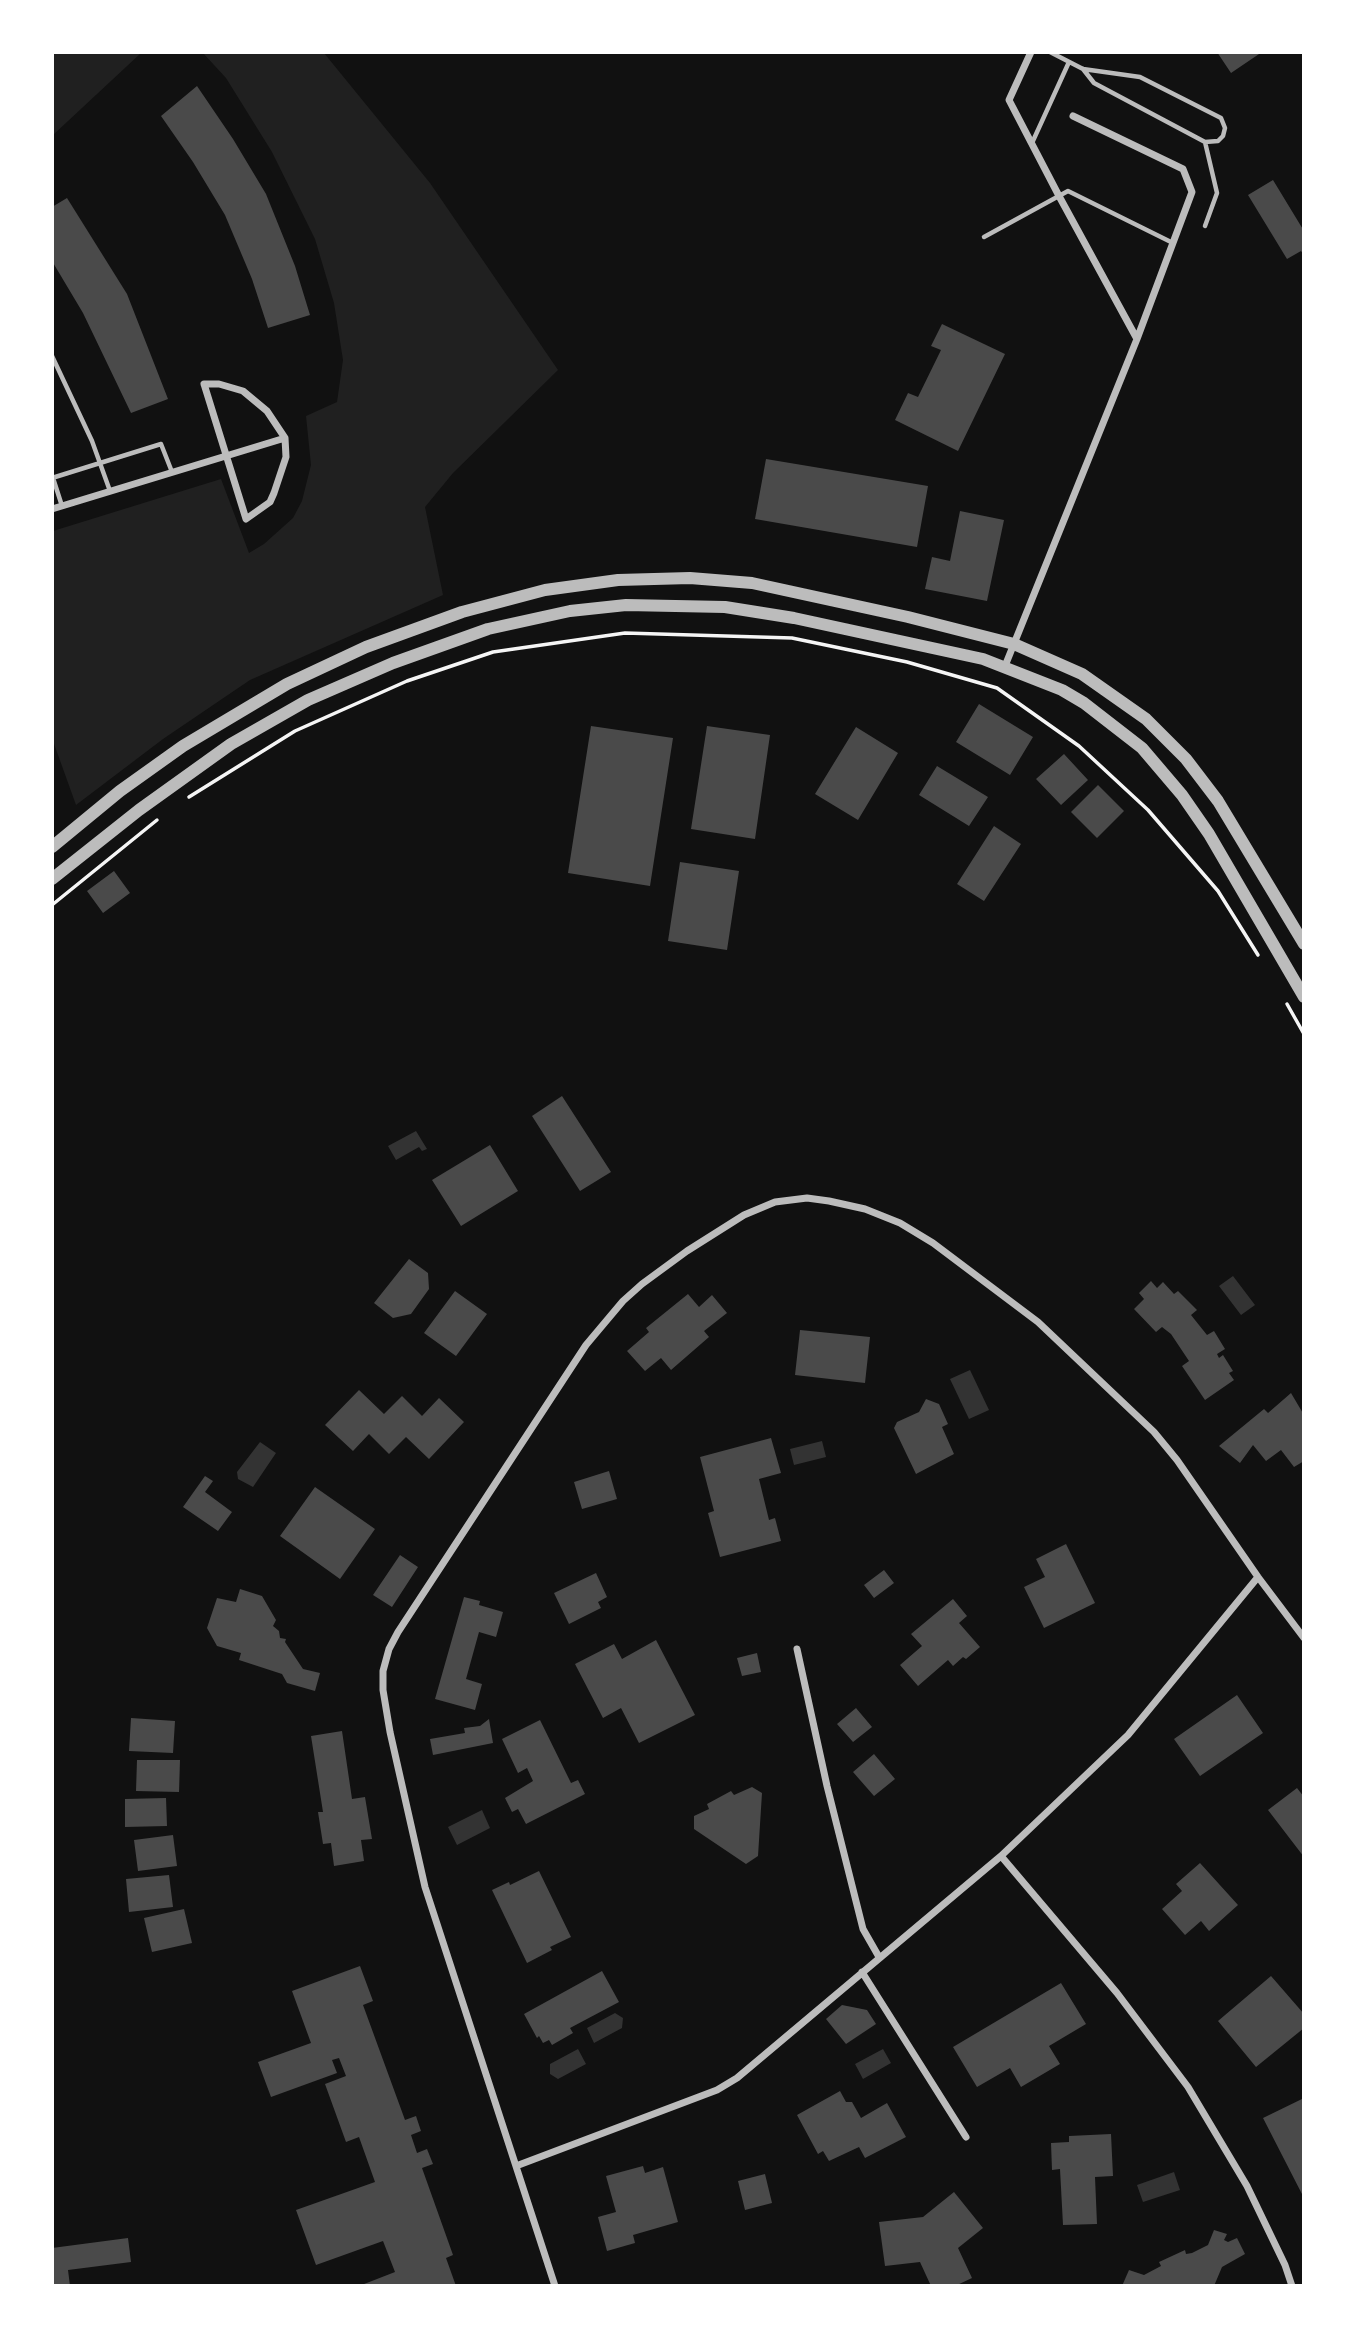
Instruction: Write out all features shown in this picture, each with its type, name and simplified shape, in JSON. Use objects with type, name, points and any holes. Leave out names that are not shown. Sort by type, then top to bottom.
[{"type":"street","points":[[1031,52],[1009,100],[1138,339]]},
{"type":"street","points":[[1005,666],[1138,339],[1192,192],[1183,169],[1073,116]]},
{"type":"street","points":[[204,384],[219,384],[243,391],[268,411],[285,438],[286,457],[270,502],[246,519],[204,384]]},
{"type":"street","points":[[52,509],[285,438]]},
{"type":"street","points":[[52,847],[120,791],[183,746],[287,684],[343,657],[462,612],[545,590],[570,585],[690,578],[752,583],[908,617],[1014,644],[1082,674],[1131,706],[1159,729],[1186,758],[1218,802],[1304,944]]},
{"type":"street","points":[[52,879],[186,774],[279,715],[330,690],[453,640],[544,616],[626,605],[681,604],[725,607],[794,618],[1005,666],[1062,690],[1084,703],[1125,733],[1156,763],[1182,795],[1209,834],[1304,997]]},
{"type":"street","points":[[555,2286],[422,1874],[390,1732],[383,1690],[383,1671],[389,1649],[398,1632],[586,1345],[622,1301],[687,1251],[744,1215],[775,1202],[807,1199],[848,1205],[882,1214],[925,1237],[1038,1322],[1154,1432],[1177,1460],[1304,1638]]},
{"type":"street","points":[[516,2166],[717,2090],[737,2078],[1001,1856],[1128,1735],[1258,1577]]},
{"type":"street","points":[[797,1649],[827,1786],[863,1929],[879,1957]]},
{"type":"street","points":[[1001,1856],[1117,1993],[1188,2087],[1247,2186],[1285,2265],[1292,2286]]},
{"type":"street","points":[[862,1972],[966,2137]]},
{"type":"lane","points":[[1050,52],[1083,69],[1140,77],[1221,118],[1225,128],[1223,136],[1218,141],[1205,142],[1094,83],[1083,69]]},
{"type":"lane","points":[[1032,144],[1069,62]]},
{"type":"lane","points":[[1205,142],[1217,194],[1205,226]]},
{"type":"lane","points":[[984,237],[1068,191],[1173,243]]},
{"type":"lane","points":[[52,356],[110,491]]},
{"type":"lane","points":[[62,506],[53,478],[161,444],[173,472]]},
{"type":"path","points":[[186,799],[295,731],[407,681],[493,652],[625,634],[792,638],[907,662],[997,688],[1079,746],[1148,810],[1218,891],[1263,963]]},
{"type":"path","points":[[52,905],[164,814]]},
{"type":"path","points":[[1283,998],[1304,1034]]},
{"type":"shaded area","points":[[53,52],[141,52],[141,53],[53,135]]},
{"type":"shaded area","points":[[203,53],[324,53],[430,183],[558,370],[453,473],[425,507],[443,595],[250,680],[163,739],[76,805],[53,741],[53,531],[221,479],[249,553],[264,544],[293,518],[302,501],[311,465],[306,416],[337,402],[343,360],[334,303],[315,239],[272,152],[226,78]]},
{"type":"shaded area","points":[[416,1131],[427,1149],[422,1151],[419,1147],[396,1160],[388,1146]]},
{"type":"shaded area","points":[[1233,1276],[1255,1305],[1241,1315],[1219,1286]]},
{"type":"shaded area","points":[[970,1370],[989,1410],[969,1419],[950,1379]]},
{"type":"shaded area","points":[[822,1441],[826,1457],[794,1465],[790,1449]]},
{"type":"shaded area","points":[[260,1442],[276,1453],[253,1487],[238,1479],[237,1472]]},
{"type":"shaded area","points":[[482,1810],[490,1828],[457,1845],[448,1827]]},
{"type":"shaded area","points":[[615,2013],[623,2018],[622,2028],[594,2043],[587,2028]]},
{"type":"shaded area","points":[[578,2049],[586,2064],[558,2079],[550,2074],[550,2064]]},
{"type":"shaded area","points":[[883,2049],[891,2063],[863,2079],[855,2064]]},
{"type":"shaded area","points":[[1174,2172],[1180,2190],[1143,2202],[1137,2185]]},
{"type":"building","points":[[1217,52],[1262,52],[1231,73]]},
{"type":"building","points":[[197,86],[266,194],[295,266],[310,315],[268,328],[252,279],[225,215],[161,116]]},
{"type":"building","points":[[1273,180],[1304,231],[1304,255],[1301,251],[1287,259],[1248,195]]},
{"type":"building","points":[[67,198],[127,294],[168,399],[131,413],[83,313],[52,261],[52,207]]},
{"type":"building","points":[[942,324],[1005,354],[958,451],[895,420],[908,393],[918,397],[941,350],[931,346]]},
{"type":"building","points":[[766,459],[928,486],[917,547],[755,519]]},
{"type":"building","points":[[960,511],[1004,520],[987,601],[925,589],[932,557],[950,561]]},
{"type":"building","points":[[979,704],[1033,737],[1010,775],[956,742]]},
{"type":"building","points":[[591,726],[673,738],[650,886],[568,873]]},
{"type":"building","points":[[707,726],[770,735],[755,839],[691,829]]},
{"type":"building","points":[[856,727],[898,753],[858,820],[815,794]]},
{"type":"building","points":[[1064,754],[1088,780],[1061,805],[1036,779]]},
{"type":"building","points":[[937,766],[988,797],[969,826],[919,795]]},
{"type":"building","points":[[1098,785],[1124,811],[1097,838],[1071,812]]},
{"type":"building","points":[[994,826],[1021,844],[984,901],[957,884]]},
{"type":"building","points":[[680,862],[739,871],[727,950],[668,941]]},
{"type":"building","points":[[114,871],[130,893],[103,913],[87,891]]},
{"type":"building","points":[[562,1096],[611,1172],[580,1191],[532,1116]]},
{"type":"building","points":[[490,1145],[518,1191],[461,1226],[432,1180]]},
{"type":"building","points":[[409,1259],[428,1273],[429,1289],[411,1314],[393,1318],[374,1303]]},
{"type":"building","points":[[1151,1281],[1157,1288],[1163,1282],[1174,1294],[1178,1291],[1197,1310],[1191,1315],[1207,1335],[1214,1331],[1225,1349],[1217,1354],[1219,1358],[1223,1355],[1233,1371],[1229,1373],[1234,1380],[1205,1400],[1182,1366],[1189,1361],[1171,1334],[1162,1327],[1156,1332],[1134,1309],[1144,1299],[1139,1293]]},
{"type":"building","points":[[455,1291],[487,1314],[456,1356],[424,1333]]},
{"type":"building","points":[[688,1294],[699,1307],[712,1295],[727,1313],[704,1331],[709,1337],[671,1370],[661,1358],[645,1371],[627,1351],[649,1332],[646,1328]]},
{"type":"building","points":[[800,1330],[870,1337],[865,1383],[795,1375]]},
{"type":"building","points":[[359,1390],[384,1414],[402,1396],[422,1416],[439,1398],[464,1422],[429,1459],[406,1437],[389,1454],[369,1434],[353,1451],[325,1425]]},
{"type":"building","points":[[1291,1393],[1304,1415],[1304,1461],[1294,1467],[1281,1450],[1266,1461],[1253,1445],[1240,1463],[1219,1446],[1264,1409],[1268,1413]]},
{"type":"building","points":[[926,1399],[939,1404],[948,1424],[942,1427],[954,1454],[916,1474],[894,1428],[897,1422],[919,1412]]},
{"type":"building","points":[[771,1438],[781,1473],[759,1479],[769,1520],[775,1518],[781,1541],[720,1557],[708,1513],[714,1511],[700,1457]]},
{"type":"building","points":[[609,1471],[617,1499],[582,1509],[574,1482]]},
{"type":"building","points":[[205,1476],[213,1481],[205,1492],[232,1512],[218,1531],[183,1507]]},
{"type":"building","points":[[315,1487],[375,1529],[340,1579],[280,1536]]},
{"type":"building","points":[[1066,1544],[1095,1603],[1044,1628],[1024,1587],[1045,1577],[1036,1559]]},
{"type":"building","points":[[400,1555],[418,1567],[392,1607],[373,1595]]},
{"type":"building","points":[[884,1570],[894,1583],[874,1598],[864,1585]]},
{"type":"building","points":[[596,1573],[607,1597],[598,1602],[601,1608],[569,1624],[554,1593]]},
{"type":"building","points":[[240,1589],[262,1596],[276,1620],[273,1626],[279,1631],[280,1638],[286,1639],[285,1642],[303,1669],[320,1673],[315,1691],[287,1683],[282,1674],[239,1660],[241,1653],[217,1646],[207,1628],[217,1598],[236,1602]]},
{"type":"building","points":[[464,1597],[503,1612],[496,1637],[479,1632],[466,1679],[482,1684],[475,1710],[435,1699]]},
{"type":"building","points":[[953,1599],[967,1616],[959,1623],[980,1647],[953,1666],[948,1660],[918,1686],[900,1665],[922,1646],[911,1634]]},
{"type":"building","points":[[656,1640],[695,1715],[639,1743],[621,1708],[603,1718],[575,1664],[614,1644],[622,1659]]},
{"type":"building","points":[[757,1653],[761,1672],[742,1676],[737,1658]]},
{"type":"building","points":[[1237,1695],[1263,1733],[1200,1776],[1174,1739]]},
{"type":"building","points":[[856,1708],[872,1727],[853,1742],[837,1724]]},
{"type":"building","points":[[131,1718],[175,1721],[173,1753],[129,1751]]},
{"type":"building","points":[[489,1719],[493,1743],[433,1755],[430,1739],[465,1733],[464,1728],[480,1726]]},
{"type":"building","points":[[540,1720],[571,1783],[578,1780],[585,1794],[526,1824],[518,1809],[512,1812],[505,1798],[533,1781],[527,1768],[518,1773],[502,1739]]},
{"type":"building","points":[[342,1731],[352,1799],[365,1797],[372,1839],[361,1840],[364,1861],[334,1866],[331,1843],[323,1844],[318,1812],[323,1812],[311,1736]]},
{"type":"building","points":[[874,1754],[895,1779],[874,1796],[853,1772]]},
{"type":"building","points":[[137,1760],[180,1760],[179,1792],[136,1791]]},
{"type":"building","points":[[752,1787],[762,1793],[758,1856],[746,1864],[694,1829],[694,1816],[709,1809],[707,1804],[731,1791],[734,1795]]},
{"type":"building","points":[[1297,1788],[1304,1797],[1304,1857],[1268,1810]]},
{"type":"building","points":[[166,1798],[167,1826],[125,1827],[125,1799]]},
{"type":"building","points":[[173,1835],[177,1866],[138,1871],[134,1840]]},
{"type":"building","points":[[1200,1863],[1238,1905],[1209,1931],[1201,1921],[1185,1935],[1162,1909],[1182,1891],[1176,1884]]},
{"type":"building","points":[[539,1871],[571,1937],[527,1963],[492,1890],[509,1882],[510,1885]]},
{"type":"building","points":[[169,1875],[173,1907],[129,1912],[126,1879]]},
{"type":"building","points":[[184,1909],[192,1943],[152,1952],[144,1918]]},
{"type":"building","points":[[360,1966],[373,2001],[363,2005],[405,2120],[416,2116],[421,2131],[411,2135],[417,2153],[427,2149],[433,2164],[422,2168],[453,2255],[446,2258],[456,2286],[359,2286],[395,2272],[383,2241],[316,2265],[296,2210],[375,2182],[359,2137],[346,2142],[325,2084],[346,2076],[339,2058],[332,2060],[337,2073],[271,2097],[258,2062],[311,2043],[292,1991]]},
{"type":"building","points":[[602,1971],[619,2002],[570,2028],[573,2033],[552,2045],[549,2040],[543,2043],[539,2036],[537,2038],[524,2014]]},
{"type":"building","points":[[1271,1976],[1304,2014],[1304,2028],[1256,2067],[1218,2021]]},
{"type":"building","points":[[1061,1983],[1086,2024],[1049,2046],[1060,2064],[1021,2087],[1010,2068],[977,2087],[953,2047]]},
{"type":"building","points":[[842,2005],[867,2010],[876,2024],[846,2044],[826,2019]]},
{"type":"building","points":[[840,2091],[846,2102],[852,2102],[861,2118],[887,2103],[906,2137],[865,2158],[859,2147],[829,2161],[823,2151],[818,2154],[797,2115]]},
{"type":"building","points":[[1304,2098],[1304,2198],[1263,2118]]},
{"type":"building","points":[[1111,2134],[1113,2176],[1095,2177],[1097,2224],[1063,2225],[1060,2169],[1052,2170],[1051,2143],[1069,2142],[1069,2136]]},
{"type":"building","points":[[643,2166],[645,2173],[663,2167],[678,2222],[633,2235],[635,2243],[607,2251],[598,2217],[616,2212],[606,2176]]},
{"type":"building","points":[[765,2174],[772,2203],[745,2210],[738,2181]]},
{"type":"building","points":[[954,2192],[983,2228],[958,2248],[972,2278],[955,2286],[931,2286],[920,2262],[885,2266],[879,2222],[923,2217]]},
{"type":"building","points":[[1214,2230],[1227,2234],[1224,2240],[1228,2242],[1237,2238],[1245,2254],[1222,2267],[1214,2286],[1122,2286],[1129,2270],[1144,2275],[1161,2266],[1159,2262],[1185,2250],[1186,2254],[1192,2253],[1208,2245]]},
{"type":"building","points":[[128,2238],[131,2262],[68,2270],[70,2286],[52,2286],[52,2248]]}]
